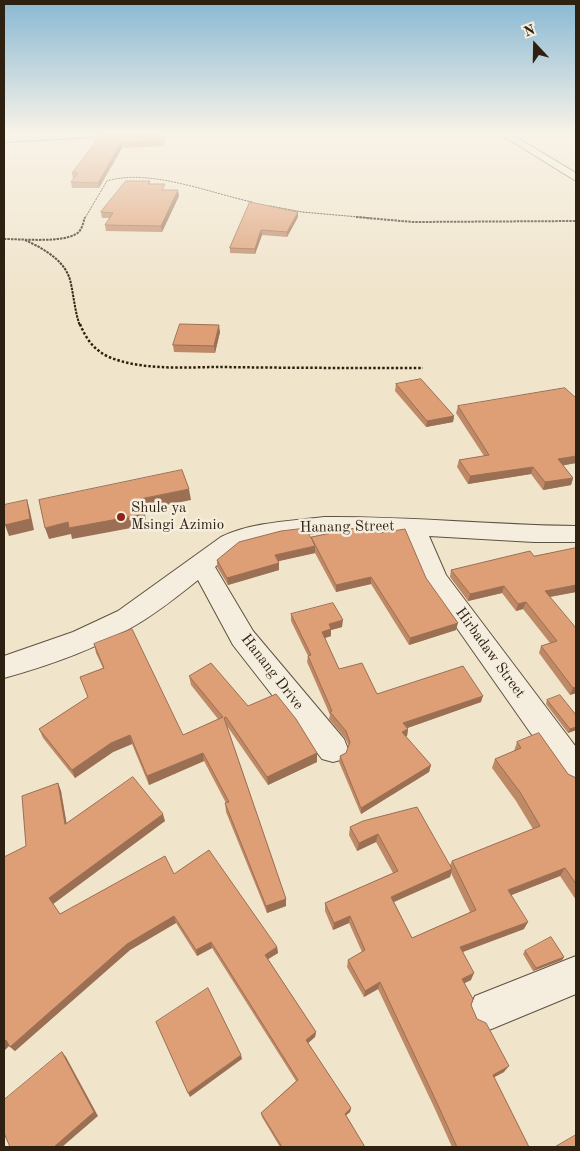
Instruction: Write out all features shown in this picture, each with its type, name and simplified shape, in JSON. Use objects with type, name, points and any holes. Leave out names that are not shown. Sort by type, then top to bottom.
[{"type":"street","name":"Hanang Street","points":[[4,667],[100,631],[125,619],[236,539],[276,530],[318,524],[369,524],[513,535],[576,534]]},
{"type":"street","name":"Hirbadaw Street","points":[[414,527],[435,578],[576,772]]},
{"type":"street","name":"Hanang Drive","points":[[202,564],[243,638],[333,749]]},
{"type":"street","points":[[489,1010],[576,975]]},
{"type":"path","points":[[4,238],[58,239],[78,233],[103,188]]},
{"type":"path","points":[[196,188],[256,203]]},
{"type":"path","points":[[265,205],[302,212],[413,222],[576,221]]},
{"type":"path","points":[[22,239],[44,250],[60,263],[68,273],[72,286],[72,300],[87,340],[98,351],[112,358],[136,363],[184,366],[422,368]]},
{"type":"building","points":[[121,188],[163,188],[162,190],[178,190],[161,226],[105,225],[113,213],[101,212]]},
{"type":"building","points":[[250,202],[298,212],[287,232],[261,230],[255,249],[230,248]]},
{"type":"building","points":[[180,324],[219,325],[214,346],[173,345]]},
{"type":"building","points":[[421,379],[454,416],[427,421],[396,384]]},
{"type":"building","points":[[565,388],[576,398],[576,456],[558,459],[573,478],[545,482],[533,467],[470,476],[459,460],[489,455],[458,406]]},
{"type":"building","points":[[182,470],[189,489],[140,499],[145,514],[69,528],[68,522],[45,528],[39,500]]},
{"type":"building","points":[[27,500],[30,519],[5,525],[4,505]]},
{"type":"building","points":[[361,527],[377,528],[380,533],[405,529],[426,578],[458,623],[410,638],[371,577],[336,585],[311,537],[315,546],[275,555],[279,563],[227,578],[217,560],[239,542],[281,531],[306,528],[310,537]]},
{"type":"building","points":[[576,548],[576,585],[545,591],[576,628],[576,687],[573,688],[541,646],[557,641],[526,602],[518,604],[504,586],[470,594],[451,570],[530,551],[534,556]]},
{"type":"building","points":[[333,603],[343,620],[329,624],[331,629],[322,632],[339,669],[362,663],[377,694],[463,666],[483,696],[403,723],[408,729],[402,732],[431,765],[361,808],[340,756],[346,753],[350,742],[346,731],[330,712],[332,711],[308,656],[311,655],[291,614]]},
{"type":"building","points":[[132,629],[183,735],[223,717],[189,676],[211,663],[248,706],[276,694],[296,719],[317,753],[267,777],[226,717],[224,718],[286,899],[266,906],[225,803],[229,802],[203,753],[147,776],[130,735],[111,743],[72,770],[39,729],[88,697],[80,677],[104,668],[94,644]]},
{"type":"building","points":[[560,695],[576,715],[576,727],[570,729],[547,700]]},
{"type":"building","points":[[539,733],[568,774],[576,778],[576,884],[565,868],[508,890],[528,922],[460,947],[474,973],[462,979],[473,999],[471,1005],[477,1019],[486,1023],[509,1066],[493,1075],[529,1147],[457,1147],[380,982],[365,991],[348,960],[365,950],[350,916],[334,923],[325,903],[398,871],[378,834],[359,843],[350,827],[363,821],[417,807],[452,869],[391,897],[412,938],[476,910],[452,861],[540,826],[520,792],[495,759],[521,748],[517,742]]},
{"type":"building","points":[[133,777],[163,814],[49,898],[60,914],[165,856],[174,874],[209,850],[277,947],[265,955],[316,1032],[306,1040],[351,1108],[345,1114],[365,1147],[282,1147],[261,1113],[298,1080],[211,942],[196,950],[174,916],[127,944],[10,1047],[6,1040],[4,1042],[4,857],[26,846],[22,796],[58,783],[65,824]]},
{"type":"building","points":[[551,937],[564,957],[536,968],[525,951]]},
{"type":"building","points":[[208,988],[241,1055],[188,1093],[156,1022]]},
{"type":"building","points":[[62,1052],[94,1112],[54,1147],[10,1147],[4,1133],[4,1100]]},
{"type":"building","points":[[576,1135],[576,1147],[555,1147]]},
{"type":"place","name":"Shule ya Msingi Azimio","points":[[121,517]]}]
